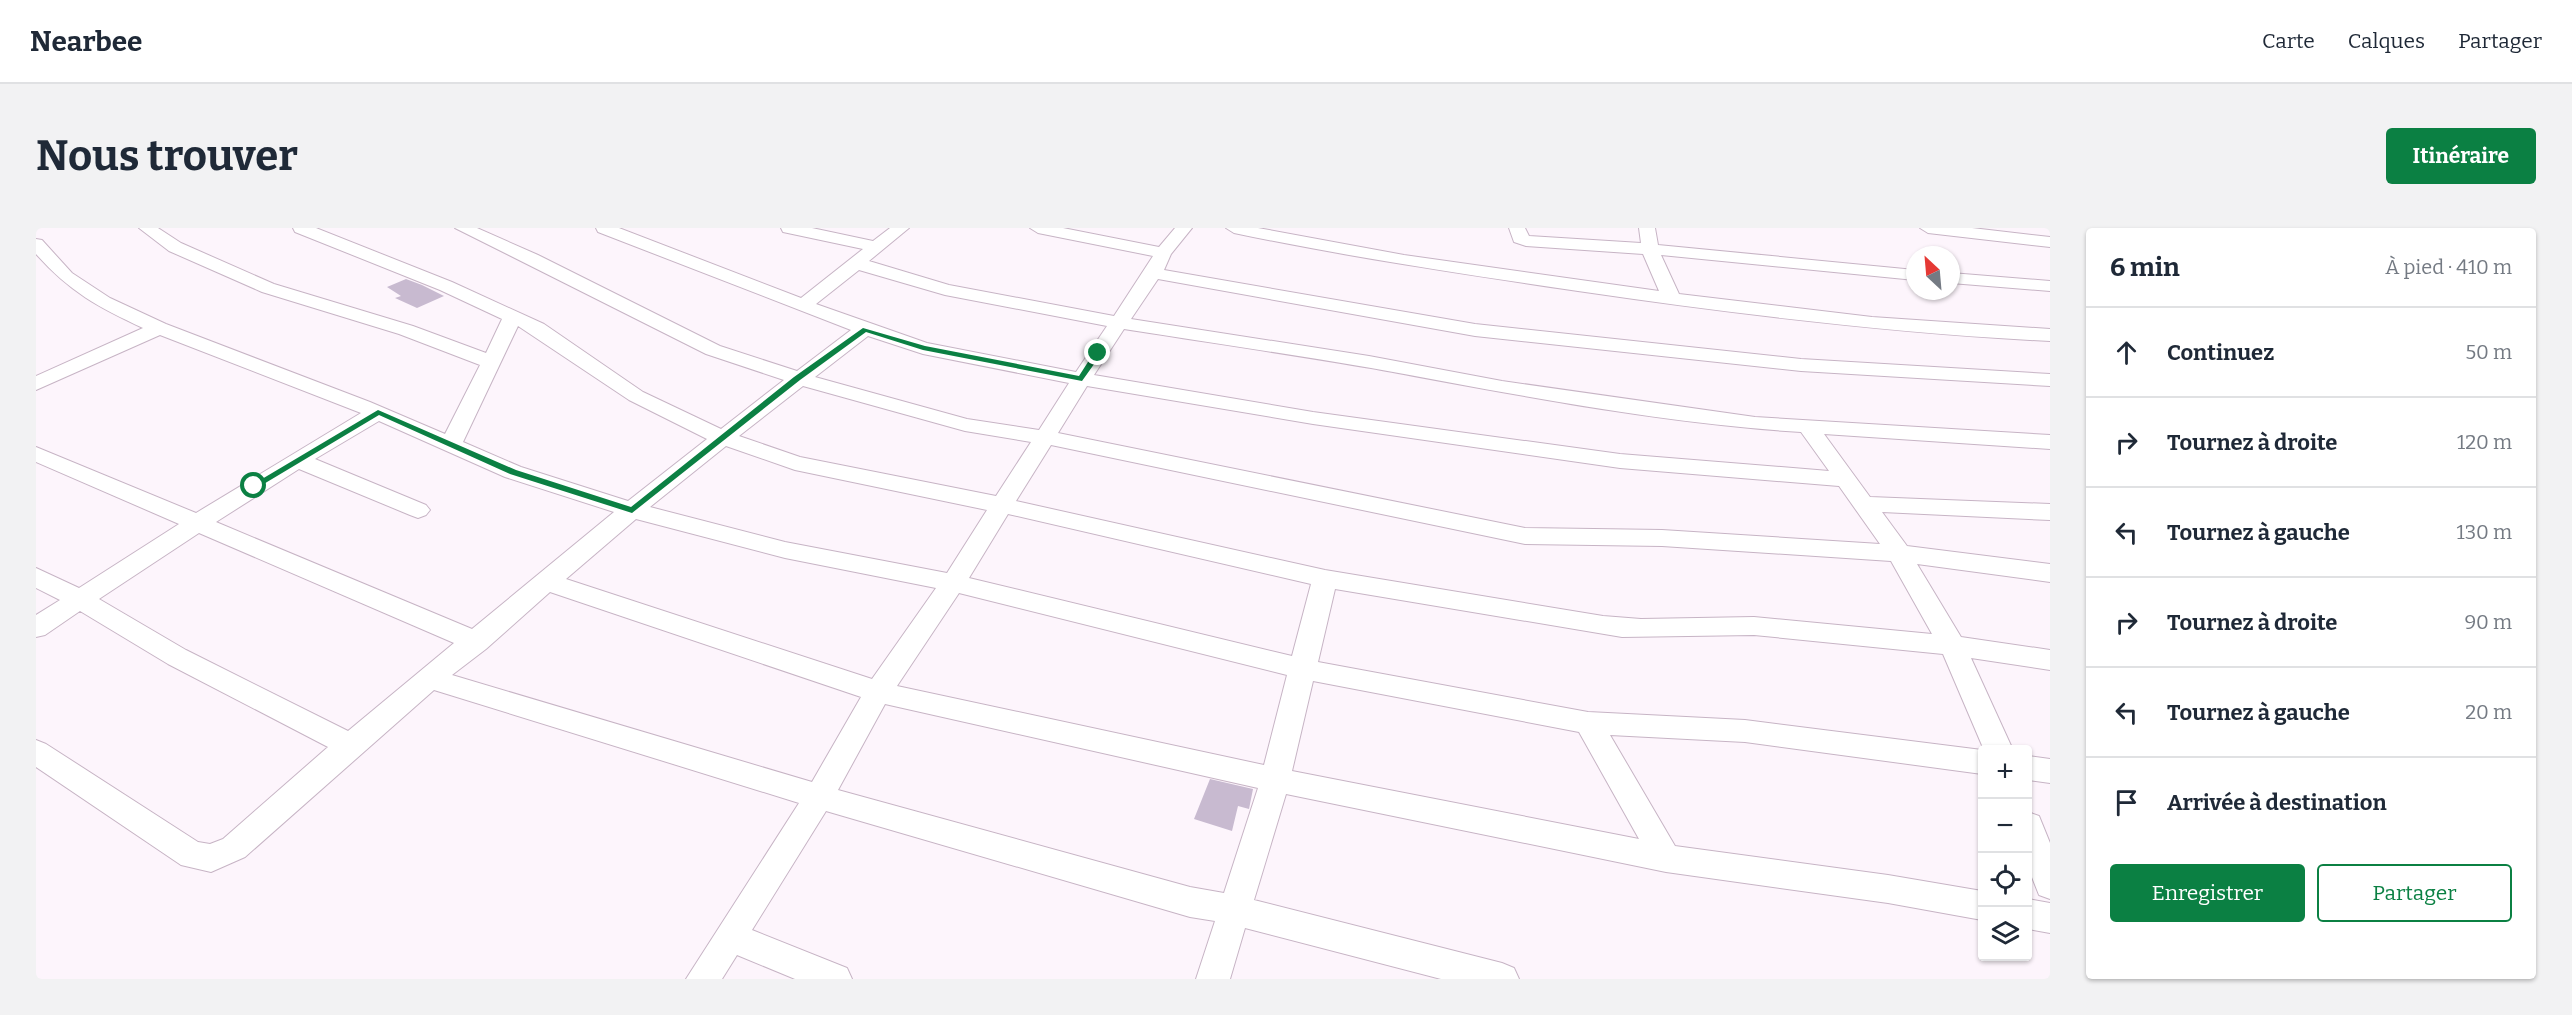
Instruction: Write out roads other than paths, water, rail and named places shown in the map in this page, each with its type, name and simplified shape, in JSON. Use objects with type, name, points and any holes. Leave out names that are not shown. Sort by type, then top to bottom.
[{"type":"street","points":[[147,228],[175,247],[268,288],[406,330],[491,362]]},
{"type":"street","points":[[301,228],[446,286],[537,328],[636,396],[721,437],[795,463],[1001,505],[1325,579],[1621,628],[1747,626],[1952,645],[2050,660]]},
{"type":"street","points":[[463,228],[532,259],[713,350],[797,378],[965,425],[1044,437],[1525,536],[1662,538],[1899,553],[2050,573]]},
{"type":"street","points":[[604,228],[865,329],[923,348],[1082,379],[1313,418],[1620,461],[1848,480]]},
{"type":"street","points":[[789,228],[876,247]]},
{"type":"street","points":[[803,305],[901,228]]},
{"type":"street","points":[[1038,228],[1094,233],[1158,263],[1475,330],[1801,365],[2050,380]]},
{"type":"street","points":[[703,979],[819,797],[879,692],[953,583],[1044,437],[1158,263],[1184,228]]},
{"type":"street","points":[[1234,228],[1468,270],[1671,298],[1820,316],[2050,334]]},
{"type":"street","points":[[1517,228],[1520,238],[1526,241],[1650,249],[1906,274]]},
{"type":"street","points":[[1647,228],[1650,249],[1671,298]]},
{"type":"street","points":[[1928,228],[2050,242]]},
{"type":"street","points":[[36,243],[66,277],[103,302],[159,328],[378,412],[513,472],[632,510],[785,550],[953,583],[1303,669],[1588,723],[1745,731],[1978,761]]},
{"type":"street","points":[[856,263],[945,290],[1041,310],[1357,360],[1525,390],[1755,423],[2050,442]]},
{"type":"street","points":[[1960,279],[2050,286]]},
{"type":"street","points":[[451,445],[513,317]]},
{"type":"street","points":[[36,384],[159,328]]},
{"type":"street","points":[[36,752],[192,855],[211,858],[234,848],[350,746],[632,510],[721,437],[865,329]]},
{"type":"street","points":[[36,364],[61,372]]},
{"type":"street","points":[[36,628],[298,460],[378,412]]},
{"type":"street","points":[[1808,427],[1899,553],[1952,645],[1997,745]]},
{"type":"street","points":[[36,454],[477,642]]},
{"type":"street","points":[[298,460],[418,510]]},
{"type":"street","points":[[1865,504],[2050,513]]},
{"type":"street","points":[[36,577],[81,600],[177,657],[350,746]]},
{"type":"street","points":[[1212,979],[1275,780],[1325,579]]},
{"type":"street","points":[[548,582],[879,692],[1275,780],[1666,858],[1888,889],[1978,905]]},
{"type":"street","points":[[431,679],[819,797],[1190,902],[1234,910],[1502,979]]},
{"type":"street","points":[[1588,723],[1666,858]]},
{"type":"street","points":[[2032,769],[2050,771]]},
{"type":"street","points":[[2032,836],[2050,885]]},
{"type":"street","points":[[2032,915],[2050,918]]},
{"type":"street","points":[[730,938],[835,979]]}]
